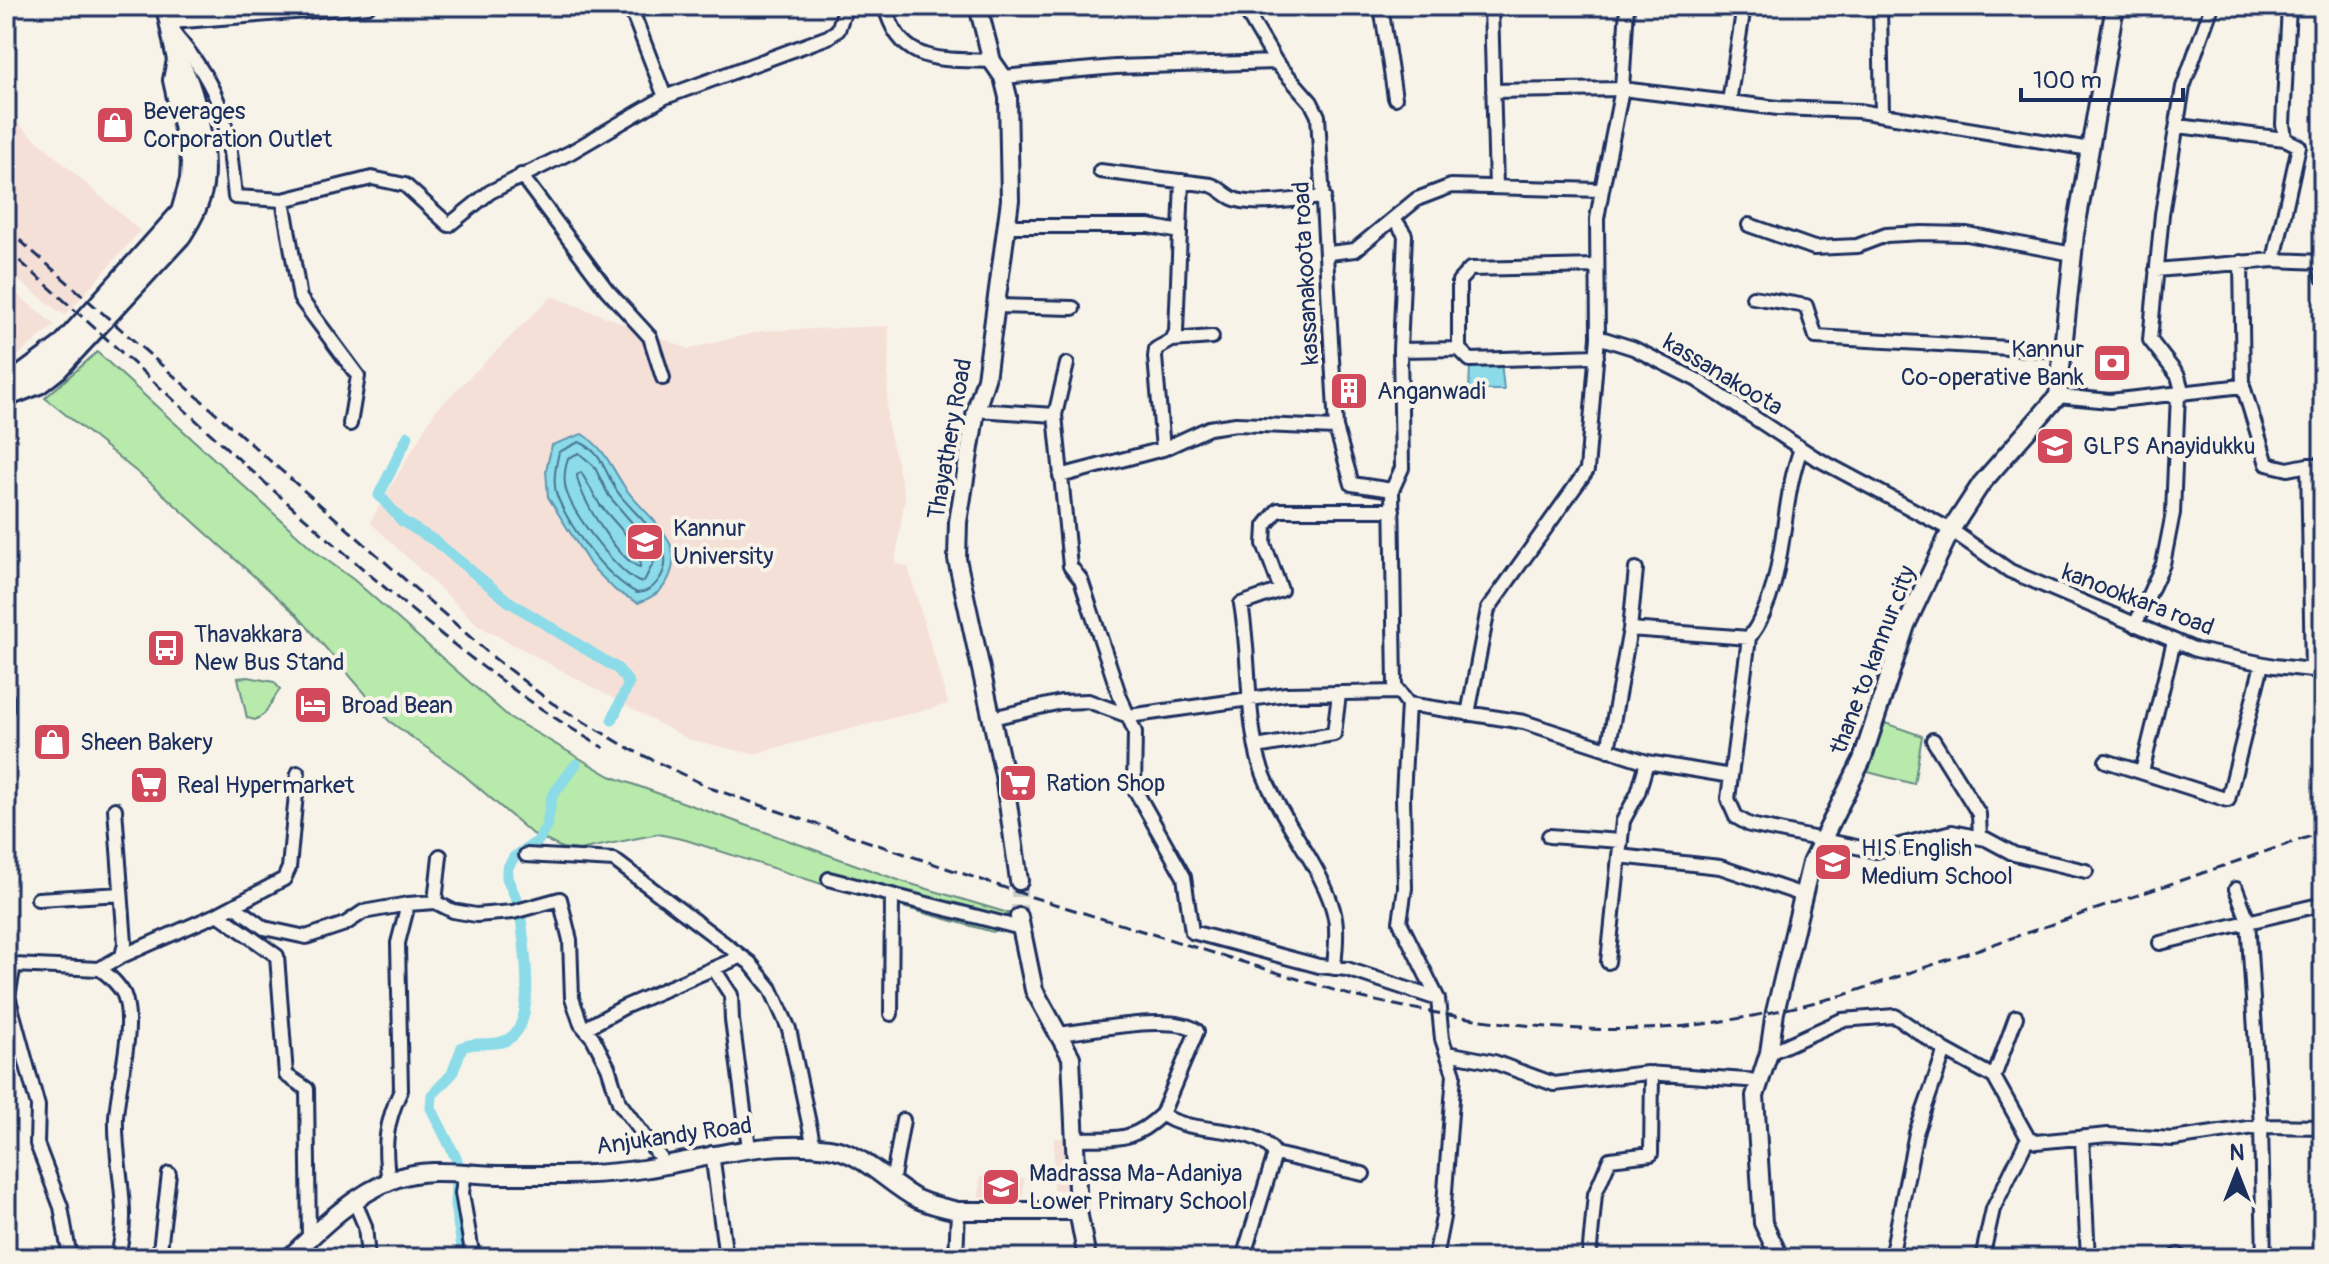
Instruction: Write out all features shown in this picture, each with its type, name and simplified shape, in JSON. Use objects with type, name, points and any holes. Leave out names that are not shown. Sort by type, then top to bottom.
[{"type":"main road","points":[[6,380],[19,377],[44,361],[181,212],[188,191],[191,162],[173,80],[177,60],[171,21]]},
{"type":"main road","points":[[6,397],[39,384],[58,369],[181,236],[193,216],[203,184],[203,168],[190,78],[177,60]]},
{"type":"street","points":[[368,6],[171,21],[216,89],[231,151],[235,197],[283,200],[372,178],[405,185],[449,225],[490,192],[571,152],[665,97],[798,51],[828,37],[838,30],[846,6]]},
{"type":"street","points":[[630,6],[665,97]]},
{"type":"street","points":[[885,6],[892,31],[901,43],[919,55],[992,61]]},
{"type":"street","name":"Thayathery Road","points":[[978,6],[992,61],[1003,77],[1011,145],[1008,226],[986,379],[976,410],[958,522],[957,559],[992,718],[1019,881]]},
{"type":"street","name":"kassanakoota road","points":[[1243,6],[1276,62],[1311,102],[1318,116],[1329,253],[1336,428],[1352,484],[1392,490]]},
{"type":"street","points":[[1381,6],[1395,98]]},
{"type":"street","points":[[1491,6],[1496,187]]},
{"type":"street","points":[[1468,714],[1488,609],[1587,470],[1597,356],[1596,266],[1602,190],[1622,89],[1627,6]]},
{"type":"street","points":[[1729,102],[1744,6]]},
{"type":"street","points":[[1880,6],[1882,114]]},
{"type":"street","points":[[2115,6],[2073,254],[2058,396],[2110,401],[2243,386]]},
{"type":"street","points":[[2135,625],[2163,564],[2173,513],[2181,394],[2178,376],[2150,345],[2156,270],[2183,87],[2212,6]]},
{"type":"street","points":[[2285,139],[2289,6]]},
{"type":"street","points":[[1003,77],[1115,67],[1276,62]]},
{"type":"street","points":[[1493,91],[1622,89],[1729,102],[1882,114],[2090,149]]},
{"type":"street","points":[[2178,126],[2285,139],[2299,146],[2274,260]]},
{"type":"street","points":[[1100,171],[1211,185],[1224,189],[1232,198],[1250,202],[1324,197]]},
{"type":"street","points":[[521,175],[607,290],[650,337],[663,378]]},
{"type":"street","points":[[1172,340],[1176,332],[1182,181]]},
{"type":"street","points":[[1329,253],[1355,250],[1433,190],[1451,186],[1602,190]]},
{"type":"street","points":[[283,200],[300,298],[358,376],[350,424]]},
{"type":"street","points":[[1394,218],[1405,235],[1400,350],[1402,468],[1392,490],[1395,686],[1408,704],[1403,796],[1405,888],[1400,922],[1438,999],[1447,1053],[1454,1074],[1443,1217],[1435,1258]]},
{"type":"street","points":[[1749,225],[1814,248],[1857,246],[1886,235],[1967,234],[2073,254]]},
{"type":"street","points":[[1008,226],[1149,226],[1180,232]]},
{"type":"street","points":[[2156,270],[2274,260],[2321,262],[2323,278]]},
{"type":"street","points":[[2241,262],[2243,386],[2267,464],[2288,469],[2323,465]]},
{"type":"street","points":[[1596,266],[1470,269],[1463,273],[1459,281],[1459,349],[1470,360],[1597,356]]},
{"type":"street","points":[[1753,297],[1806,306],[1816,337],[2062,351]]},
{"type":"street","points":[[997,306],[1073,308]]},
{"type":"street","points":[[1163,449],[1156,349],[1172,340],[1212,337]]},
{"type":"street","name":"kassanakoota","points":[[1598,337],[1633,348],[1697,380],[1801,449],[1951,530]]},
{"type":"street","points":[[1400,350],[1459,349]]},
{"type":"street","points":[[1067,364],[1055,415],[1070,566],[1081,580],[1129,716],[1136,742],[1134,788],[1184,877],[1192,932],[1385,979],[1438,999]]},
{"type":"street","name":"thane to kannur city","points":[[1780,1258],[1763,1223],[1755,1096],[1769,1053],[1775,1012],[1811,863],[1862,760],[1906,625],[1951,530],[1981,484],[2058,396]]},
{"type":"street","points":[[976,410],[1055,415]]},
{"type":"street","points":[[1060,476],[1163,449],[1194,432],[1236,424],[1336,428]]},
{"type":"street","points":[[1801,449],[1795,464],[1781,555],[1759,624],[1749,638],[1728,799],[1736,817],[1750,825],[1876,851],[1952,832],[1980,838],[2014,854],[2086,871]]},
{"type":"street","name":"kanookkara road","points":[[1951,530],[2010,571],[2196,650],[2262,664],[2312,670],[2308,465]]},
{"type":"street","points":[[1334,968],[1335,917],[1267,784],[1256,747],[1248,697],[1248,647],[1241,604],[1281,590],[1264,544],[1265,526],[1278,510],[1393,510]]},
{"type":"street","points":[[1608,750],[1630,629],[1636,569]]},
{"type":"street","points":[[1630,629],[1749,638]]},
{"type":"street","points":[[2142,772],[2174,641]]},
{"type":"street","points":[[2106,761],[2228,800],[2262,664]]},
{"type":"street","points":[[992,718],[1061,702],[1088,701],[1129,716],[1248,697],[1399,692]]},
{"type":"street","points":[[1256,747],[1334,734],[1339,694]]},
{"type":"street","points":[[1408,704],[1524,722],[1647,762],[1731,776]]},
{"type":"street","points":[[1933,740],[1979,814],[1980,838]]},
{"type":"street","points":[[1608,962],[1623,821],[1638,793],[1647,762]]},
{"type":"street","points":[[70,1258],[61,1207],[37,1144],[38,1106],[8,996],[10,962],[99,969],[218,914],[284,879],[289,868],[298,773]]},
{"type":"street","points":[[115,809],[125,943],[122,956]]},
{"type":"street","points":[[1549,836],[1621,841]]},
{"type":"street","points":[[526,855],[614,860],[757,972],[782,1008],[789,1029],[814,1147]]},
{"type":"street","points":[[435,902],[440,856]]},
{"type":"street","points":[[1619,856],[1720,867],[1803,895]]},
{"type":"street","points":[[829,879],[1020,923],[1034,990],[1071,1057],[1078,1211],[1087,1258]]},
{"type":"street","points":[[2236,889],[2248,920],[2261,1126],[2264,1258]]},
{"type":"street","points":[[38,899],[121,894]]},
{"type":"street","points":[[891,1014],[892,895]]},
{"type":"street","points":[[234,906],[264,928],[306,937],[345,924],[363,912],[408,904],[435,902],[453,911],[484,915],[560,899],[570,940],[572,998],[581,1024],[611,1075],[616,1096],[665,1164]]},
{"type":"street","points":[[389,1181],[386,1133],[391,1106],[401,1090],[398,943],[408,904]]},
{"type":"street","points":[[2160,943],[2323,904]]},
{"type":"street","points":[[218,914],[277,956],[286,1075],[307,1089],[309,1239]]},
{"type":"street","points":[[586,1028],[624,1007],[740,957]]},
{"type":"street","points":[[99,969],[124,994],[126,1010],[126,1038],[116,1121],[124,1202],[122,1241],[117,1258]]},
{"type":"street","points":[[714,969],[733,1000],[732,1020],[749,1148]]},
{"type":"street","points":[[1769,1053],[1842,1020],[1890,1015],[1994,1077],[2028,1138],[2036,1142],[2082,1137],[2173,1139],[2261,1126],[2323,1127]]},
{"type":"street","points":[[1994,1077],[2016,1017]]},
{"type":"street","points":[[1058,1034],[1166,1023],[1189,1025],[1197,1031],[1162,1114],[1153,1126],[1132,1136],[1076,1139]]},
{"type":"street","points":[[6,1059],[21,1046]]},
{"type":"street","points":[[1891,1258],[1916,1133],[1945,1050]]},
{"type":"street","points":[[1447,1053],[1494,1062],[1554,1084],[1652,1073],[1760,1081]]},
{"type":"street","points":[[1589,1258],[1595,1194],[1610,1159],[1651,1154],[1652,1073]]},
{"type":"street","points":[[1162,1114],[1190,1126],[1261,1141],[1275,1154],[1363,1174]]},
{"type":"street","points":[[892,1183],[903,1120]]},
{"type":"street","points":[[2082,1137],[2088,1258]]},
{"type":"street","points":[[1982,1258],[1993,1209],[2028,1138]]},
{"type":"street","name":"Anjukandy Road","points":[[289,1258],[355,1202],[389,1181],[420,1172],[566,1174],[665,1164],[749,1148],[833,1148],[865,1163],[917,1199],[958,1211],[1078,1211]]},
{"type":"street","points":[[712,1153],[726,1258]]},
{"type":"street","points":[[1243,1258],[1275,1154]]},
{"type":"street","points":[[465,1172],[462,1193],[473,1258]]},
{"type":"street","points":[[159,1258],[169,1174]]},
{"type":"street","points":[[355,1202],[365,1226],[368,1258]]},
{"type":"street","points":[[956,1258],[958,1211]]},
{"type":"shaded area","points":[[6,113],[140,231],[65,316],[6,271]]},
{"type":"shaded area","points":[[6,285],[55,325],[16,357],[6,359]]},
{"type":"shaded area","name":"Kannur University","points":[[552,296],[689,349],[761,331],[889,326],[887,422],[905,496],[895,563],[908,567],[948,704],[752,754],[688,739],[479,626],[370,522],[435,411]]},
{"type":"shaded area","points":[[1054,1138],[1073,1138],[1072,1190],[1053,1190]]},
{"type":"shaded area","name":"Madrassa Ma-Adaniya Lower Primary School","points":[[980,1177],[1024,1178],[1023,1197],[979,1197]]},
{"type":"green space","points":[[97,352],[316,552],[354,580],[509,717],[610,776],[901,881],[1008,913],[1004,927],[993,932],[834,888],[686,840],[658,834],[579,850],[562,848],[531,833],[458,770],[389,721],[297,615],[153,485],[45,398]]},
{"type":"green space","points":[[238,678],[274,682],[280,689],[264,714],[255,720],[247,718]]},
{"type":"green space","points":[[1885,723],[1922,736],[1914,784],[1868,772]]},
{"type":"water","points":[[1501,362],[1504,390],[1469,390],[1470,365]]},
{"type":"water","points":[[582,434],[602,451],[631,496],[658,524],[671,545],[672,569],[667,581],[655,594],[638,603],[616,591],[591,566],[548,497],[546,470],[552,445]]},
{"type":"waterway","points":[[408,436],[379,495],[402,521],[435,541],[508,601],[618,669],[629,683],[612,720]]},
{"type":"waterway","points":[[519,905],[507,878],[507,869],[514,857],[538,841],[547,825],[552,796],[576,764]]},
{"type":"waterway","points":[[464,1258],[455,1205],[457,1160],[431,1108],[432,1095],[452,1074],[462,1047],[505,1041],[518,1029],[524,1016],[527,982],[521,918]]},
{"type":"tunnel","points":[[1019,881],[1019,917]]},
{"type":"railway","points":[[6,228],[494,658],[552,703],[630,749],[713,789],[1032,897],[1353,996],[1473,1019],[1554,1027],[1635,1029],[1697,1025],[1740,1018],[1844,995],[2323,832]]},
{"type":"railway","points":[[6,249],[403,603],[500,680],[604,748]]},
{"type":"place","name":"Beverages Corporation Outlet","points":[[115,125]]},
{"type":"place","name":"Kannur Co-operative Bank","points":[[2112,363]]},
{"type":"place","name":"Anganwadi","points":[[1349,391]]},
{"type":"place","name":"GLPS Anayidukku","points":[[2055,446]]},
{"type":"place","name":"Kannur University","points":[[645,542]]},
{"type":"place","name":"Thavakkara New Bus Stand","points":[[166,648]]},
{"type":"place","name":"Broad Bean","points":[[313,705]]},
{"type":"place","name":"Sheen Bakery","points":[[52,742]]},
{"type":"place","name":"Ration Shop","points":[[1018,783]]},
{"type":"place","name":"Real Hypermarket","points":[[149,785]]},
{"type":"place","name":"HIS English Medium School","points":[[1833,862]]},
{"type":"place","name":"Madrassa Ma-Adaniya Lower Primary School","points":[[1001,1187]]}]
